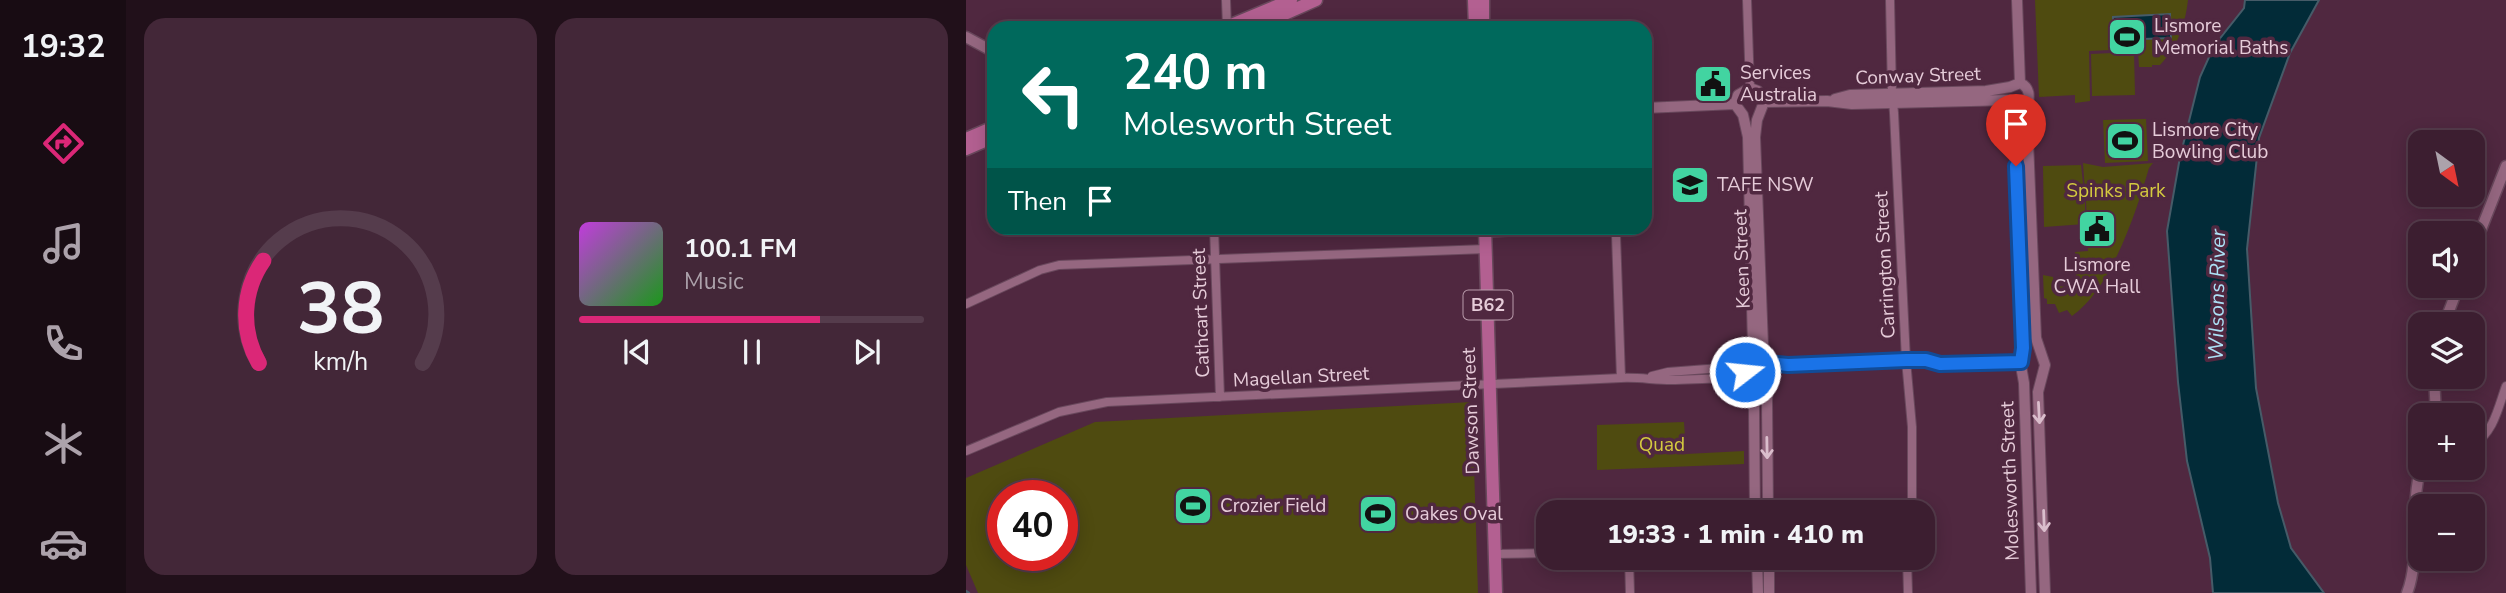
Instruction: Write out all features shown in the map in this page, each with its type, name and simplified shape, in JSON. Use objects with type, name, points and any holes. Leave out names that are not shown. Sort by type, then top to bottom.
[{"type":"main road","points":[[1240,21],[1291,0]]},
{"type":"main road","points":[[1269,21],[1316,0]]},
{"type":"main road","points":[[1474,0],[1475,21]]},
{"type":"main road","points":[[1483,0],[1483,21]]},
{"type":"main road","points":[[966,37],[987,48]]},
{"type":"main road","points":[[966,139],[987,130]]},
{"type":"main road","points":[[966,149],[987,140]]},
{"type":"main road","points":[[2484,221],[2506,166]]},
{"type":"main road","name":"Dawson Street","points":[[1485,235],[1496,593]]},
{"type":"main road","points":[[2407,593],[2413,572],[2413,512],[2419,480]]},
{"type":"street","points":[[1226,0],[1226,21]]},
{"type":"street","points":[[1747,0],[1750,88]]},
{"type":"street","name":"Carrington Street","points":[[1890,0],[1892,98],[1912,427],[1912,500]]},
{"type":"street","points":[[2017,0],[2015,85],[2008,94],[2011,101],[2019,104],[2028,99]]},
{"type":"street","points":[[2015,85],[2028,89],[2026,116],[2036,338],[2045,365],[2041,373],[2030,376],[2022,364]]},
{"type":"street","name":"Conway Street","points":[[1764,102],[1828,101],[1852,104],[1892,98],[1986,91],[2015,85]]},
{"type":"street","points":[[1735,104],[1742,115],[1751,117],[1759,113],[1764,102],[1758,91],[1750,88]]},
{"type":"street","points":[[1735,104],[1738,95],[1750,88]]},
{"type":"street","name":"Conway Street","points":[[1828,101],[1850,95],[2011,101]]},
{"type":"street","name":"Molesworth Street","points":[[2011,101],[2031,593]]},
{"type":"street","points":[[1652,108],[1735,104]]},
{"type":"street","name":"Keen Street","points":[[1759,113],[1755,137],[1763,346],[1767,363]]},
{"type":"street","name":"Keen Street","points":[[1742,115],[1748,137],[1753,346],[1749,364]]},
{"type":"street","name":"Cathcart Street","points":[[1214,235],[1220,397]]},
{"type":"street","points":[[1616,235],[1621,378]]},
{"type":"street","points":[[966,304],[1040,270],[1059,265],[1486,249]]},
{"type":"street","points":[[2022,364],[2029,353],[2040,354]]},
{"type":"street","points":[[1755,500],[1754,408],[1745,375],[1749,364],[1761,360],[1788,365],[1926,360],[1940,364],[2022,364]]},
{"type":"street","points":[[1767,363],[1772,375],[1768,383],[1768,500]]},
{"type":"street","name":"Magellan Street","points":[[1646,377],[1668,372],[1749,364]]},
{"type":"street","name":"Molesworth Street","points":[[2041,373],[2038,391],[2045,593]]},
{"type":"street","name":"Magellan Street","points":[[966,451],[1059,412],[1107,402],[1646,377],[1669,380],[1726,378],[1749,382]]},
{"type":"street","points":[[1749,382],[1761,386],[1768,383]]},
{"type":"street","points":[[2485,437],[2506,386]]},
{"type":"street","points":[[1494,555],[1536,554]]},
{"type":"street","points":[[1629,570],[1630,593]]},
{"type":"street","points":[[1757,570],[1758,593]]},
{"type":"street","points":[[1769,570],[1769,593]]},
{"type":"street","points":[[1907,570],[1908,593]]},
{"type":"green space","points":[[2035,0],[2188,0],[2180,35],[2160,65],[2139,67],[2138,51],[2132,49],[2089,51],[2090,101],[2075,103],[2075,95],[2039,97]]},
{"type":"green space","name":"Lismore City Bowling Club","points":[[2134,52],[2135,95],[2092,96],[2091,54]]},
{"type":"green space","name":"Lismore City Bowling Club","points":[[2146,119],[2148,161],[2105,163],[2103,120]]},
{"type":"green space","name":"Spinks Park","points":[[2083,163],[2103,167],[2153,163],[2110,269],[2099,288],[2072,316],[2067,310],[2059,313],[2055,304],[2047,304],[2047,299],[2044,298],[2043,275],[2053,277],[2054,286],[2072,287],[2076,279],[2075,252],[2088,251],[2086,201],[2092,200],[2092,192],[2085,192]]},
{"type":"green space","points":[[2081,165],[2084,192],[2080,193],[2081,202],[2085,202],[2085,224],[2044,227],[2043,166]]},
{"type":"green space","points":[[1472,402],[1478,593],[978,593],[966,565],[966,478],[1095,422]]},
{"type":"green space","name":"Quad","points":[[1684,422],[1686,454],[1744,451],[1744,464],[1597,470],[1597,425]]},
{"type":"water","name":"Wilsons River","points":[[2245,0],[2319,0],[2290,53],[2259,138],[2247,249],[2256,388],[2278,503],[2291,548],[2324,593],[2213,593],[2210,558],[2187,461],[2178,382],[2167,231],[2180,157],[2200,77],[2214,46],[2244,8]]},
{"type":"water","name":"Lismore Memorial Baths","points":[[2170,14],[2171,38],[2114,40],[2113,17]]},
{"type":"place","name":"Lismore Memorial Baths","points":[[2127,37]]},
{"type":"place","name":"Services Australia","points":[[1713,84]]},
{"type":"place","name":"Lismore City Bowling Club","points":[[2125,141]]},
{"type":"place","name":"TAFE NSW","points":[[1690,185]]},
{"type":"place","name":"Lismore CWA Hall","points":[[2097,229]]},
{"type":"place","name":"Crozier Field","points":[[1193,506]]},
{"type":"place","name":"Oakes Oval","points":[[1378,514]]},
{"type":"route","points":[[1745,372],[1749,363],[1755,360],[1788,365],[1906,360],[1926,360],[1940,364],[2021,362],[2023,348],[2016,166]]}]
